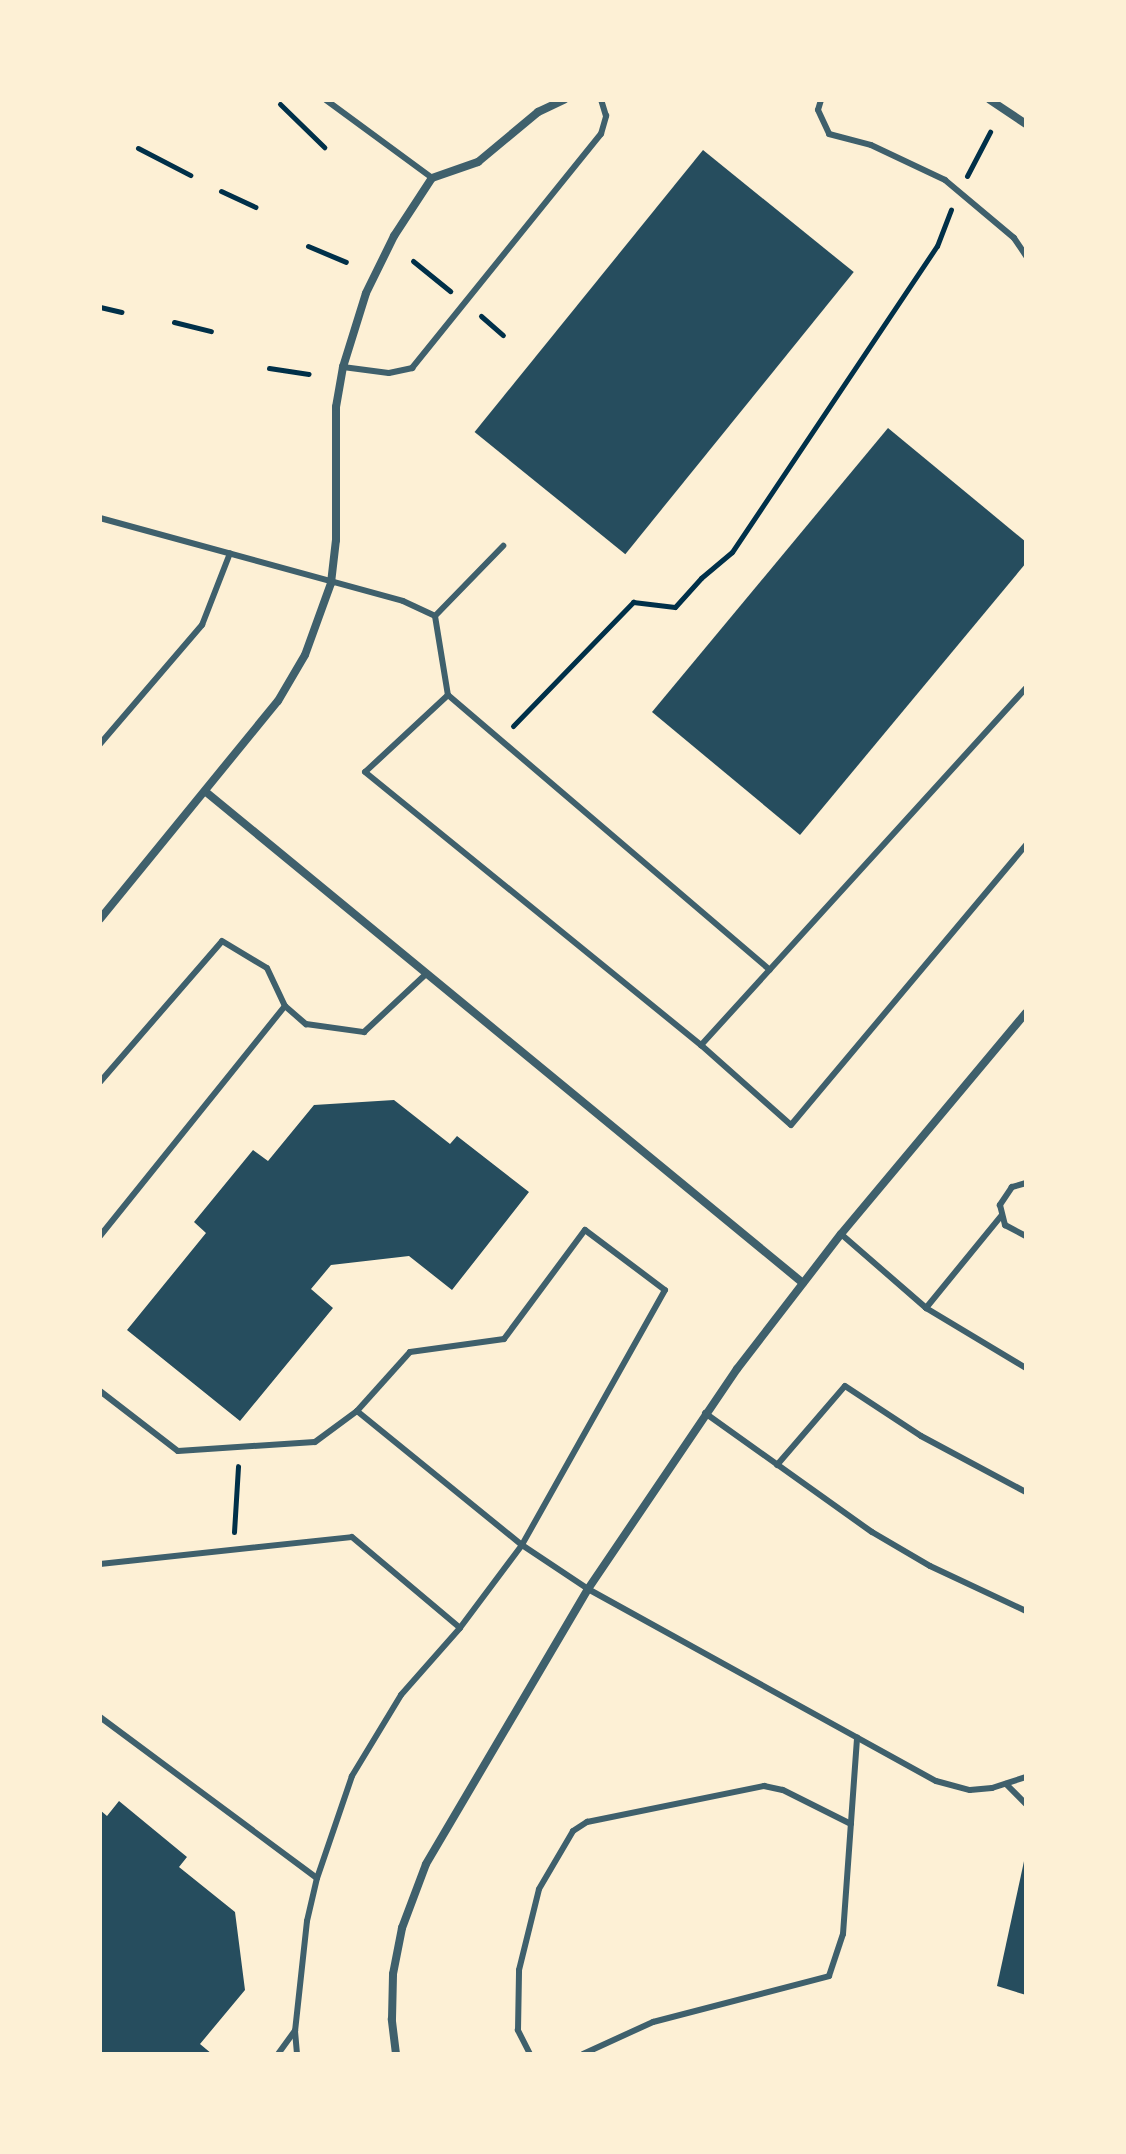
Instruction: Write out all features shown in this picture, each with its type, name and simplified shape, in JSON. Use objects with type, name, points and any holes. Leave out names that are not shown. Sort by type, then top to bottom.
[{"type":"street","points":[[100,919],[278,701],[305,655],[331,583],[336,540],[336,407],[343,367],[366,293],[382,257],[432,178],[478,162],[538,112],[564,100]]},
{"type":"street","points":[[990,100],[1025,120]]},
{"type":"street","points":[[206,792],[803,1283]]},
{"type":"street","points":[[396,2054],[392,2019],[393,1974],[402,1928],[426,1864],[588,1589],[705,1413],[803,1283],[1026,1013]]},
{"type":"lane","points":[[326,100],[432,178]]},
{"type":"lane","points":[[343,367],[389,373],[412,368],[601,134],[606,116],[601,100]]},
{"type":"lane","points":[[821,100],[818,110],[829,134],[871,145],[945,180],[1014,238],[1026,256]]},
{"type":"lane","points":[[100,518],[403,601],[435,616]]},
{"type":"lane","points":[[435,616],[503,546]]},
{"type":"lane","points":[[100,744],[202,625],[230,553]]},
{"type":"lane","points":[[435,616],[448,695],[770,970]]},
{"type":"lane","points":[[701,1045],[1026,688]]},
{"type":"lane","points":[[448,695],[365,772],[701,1045],[791,1125],[1026,845]]},
{"type":"lane","points":[[100,1082],[222,941],[267,968],[285,1006],[306,1024],[364,1032],[427,973]]},
{"type":"lane","points":[[100,1236],[285,1006]]},
{"type":"lane","points":[[926,1308],[1001,1216],[1004,1195],[1012,1187],[1026,1183]]},
{"type":"lane","points":[[1001,1216],[1013,1233],[1026,1236]]},
{"type":"lane","points":[[100,1391],[178,1451],[315,1442],[357,1411],[410,1352],[504,1339],[585,1230],[665,1290],[522,1545],[460,1628],[401,1695],[352,1776],[317,1878],[307,1921],[295,2031],[297,2054]]},
{"type":"lane","points":[[841,1234],[926,1308],[1026,1368]]},
{"type":"lane","points":[[777,1465],[845,1386],[921,1436],[1026,1492]]},
{"type":"lane","points":[[357,1411],[522,1545],[588,1589],[936,1781],[970,1790],[1026,1777]]},
{"type":"lane","points":[[705,1413],[872,1532],[918,1559],[1026,1611]]},
{"type":"lane","points":[[100,1564],[233,1553],[352,1537],[460,1628]]},
{"type":"lane","points":[[100,1717],[317,1878]]},
{"type":"lane","points":[[583,2054],[653,2022],[829,1976],[843,1934],[857,1737]]},
{"type":"lane","points":[[1006,1784],[1026,1804]]},
{"type":"lane","points":[[530,2054],[518,2030],[519,1970],[539,1889],[573,1831],[587,1822],[764,1786],[783,1790],[851,1824]]},
{"type":"lane","points":[[278,2054],[295,2031]]},
{"type":"path","points":[[280,104],[324,147]]},
{"type":"path","points":[[500,740],[633,602],[675,607],[701,578],[732,552],[937,246],[959,191],[990,132]]},
{"type":"path","points":[[138,148],[190,175]]},
{"type":"path","points":[[221,191],[256,207]]},
{"type":"path","points":[[308,246],[346,262]]},
{"type":"path","points":[[413,261],[451,292]]},
{"type":"path","points":[[100,307],[121,312]]},
{"type":"path","points":[[481,316],[503,335]]},
{"type":"path","points":[[174,322],[211,331]]},
{"type":"path","points":[[269,368],[309,374]]},
{"type":"path","points":[[233,1553],[240,1447]]},
{"type":"building","points":[[703,150],[854,272],[625,554],[475,432]]},
{"type":"building","points":[[888,428],[1026,542],[1026,563],[800,835],[652,712]]},
{"type":"building","points":[[394,1100],[450,1144],[457,1136],[529,1192],[452,1290],[409,1256],[331,1265],[311,1289],[333,1308],[240,1421],[127,1330],[206,1233],[194,1222],[253,1150],[268,1161],[314,1105]]},
{"type":"building","points":[[119,1801],[187,1857],[179,1867],[235,1912],[245,1990],[200,2044],[212,2054],[100,2054],[100,1810],[107,1816]]},
{"type":"building","points":[[1026,1852],[1026,1995],[997,1986]]}]
